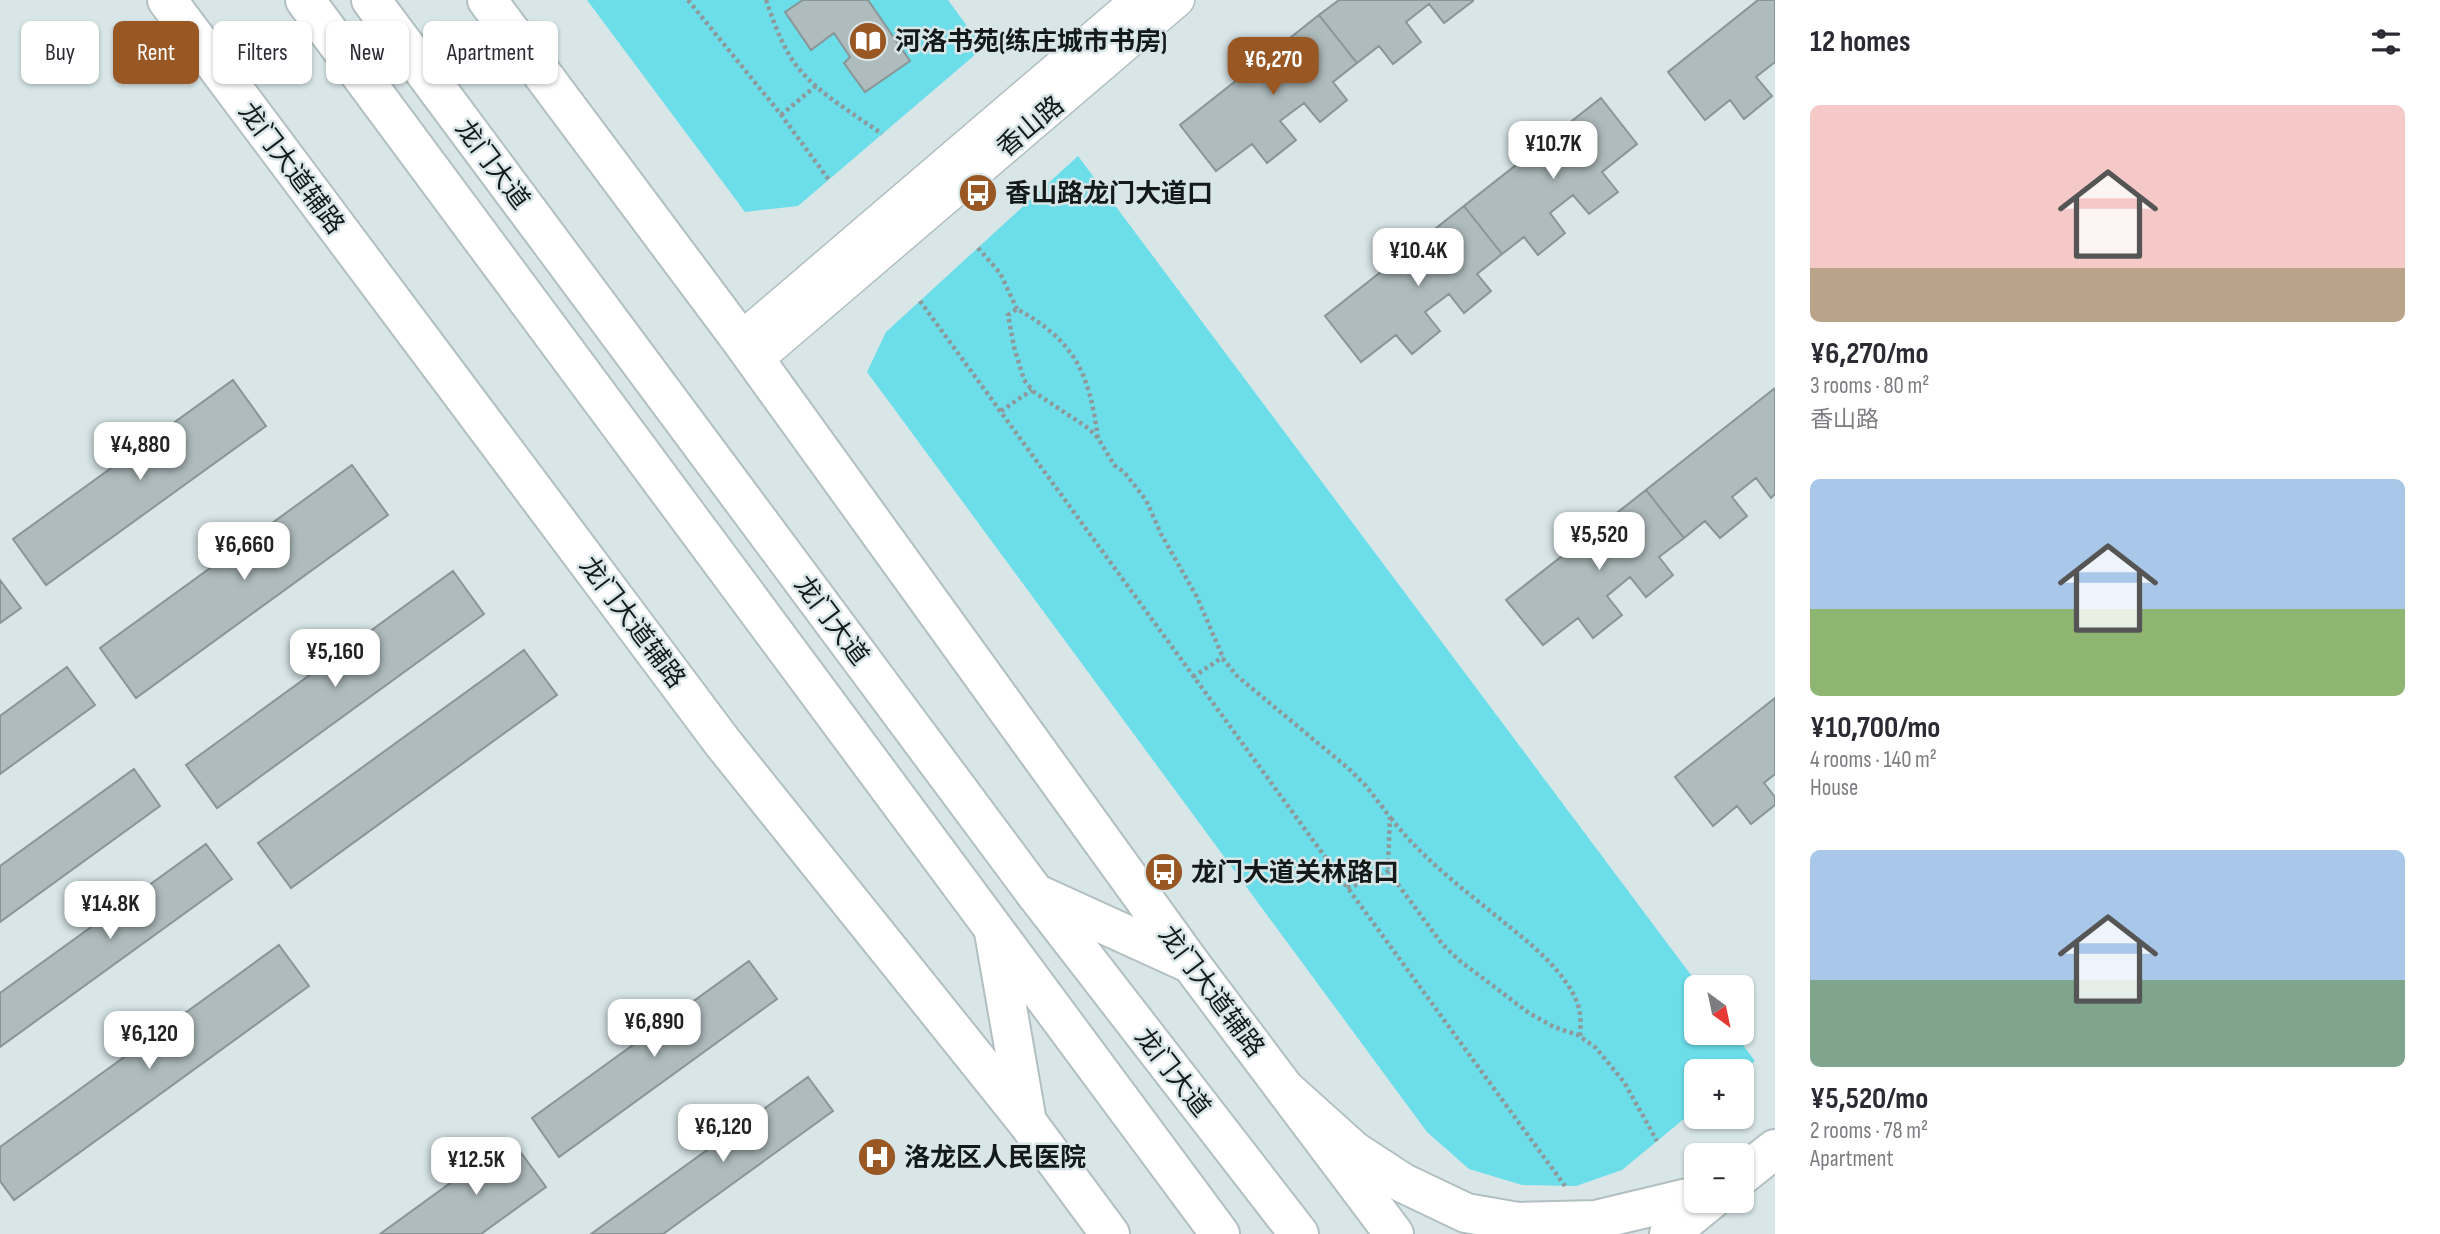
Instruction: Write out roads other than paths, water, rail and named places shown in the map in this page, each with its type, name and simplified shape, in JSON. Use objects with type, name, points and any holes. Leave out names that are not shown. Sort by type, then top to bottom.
[{"type":"main road","name":"龙门大道辅路","points":[[167,0],[723,743],[1027,1122],[1110,1234]]},
{"type":"main road","name":"龙门大道","points":[[305,0],[1220,1234]]},
{"type":"main road","name":"龙门大道","points":[[371,0],[1035,893],[1299,1234]]},
{"type":"main road","name":"龙门大道辅路","points":[[487,0],[747,350],[1191,964],[1394,1234]]},
{"type":"main road","points":[[1035,893],[1191,964]]},
{"type":"main road","points":[[994,932],[1027,1122]]},
{"type":"main road","points":[[1285,1089],[1354,1151],[1403,1183],[1466,1213],[1518,1222],[1596,1220],[1684,1199]]},
{"type":"main road","points":[[1754,1166],[1775,1149]]},
{"type":"main road","points":[[1669,1234],[1695,1213]]},
{"type":"street","name":"香山路","points":[[747,350],[1137,0]]},
{"type":"street","name":"香山路","points":[[747,350],[1178,0]]},
{"type":"place","name":"河洛书苑(练庄城市书房)","points":[[868,41]]},
{"type":"place","name":"香山路龙门大道口","points":[[978,193]]},
{"type":"place","name":"龙门大道关林路口","points":[[1164,872]]},
{"type":"place","name":"洛龙区人民医院","points":[[877,1157]]}]
